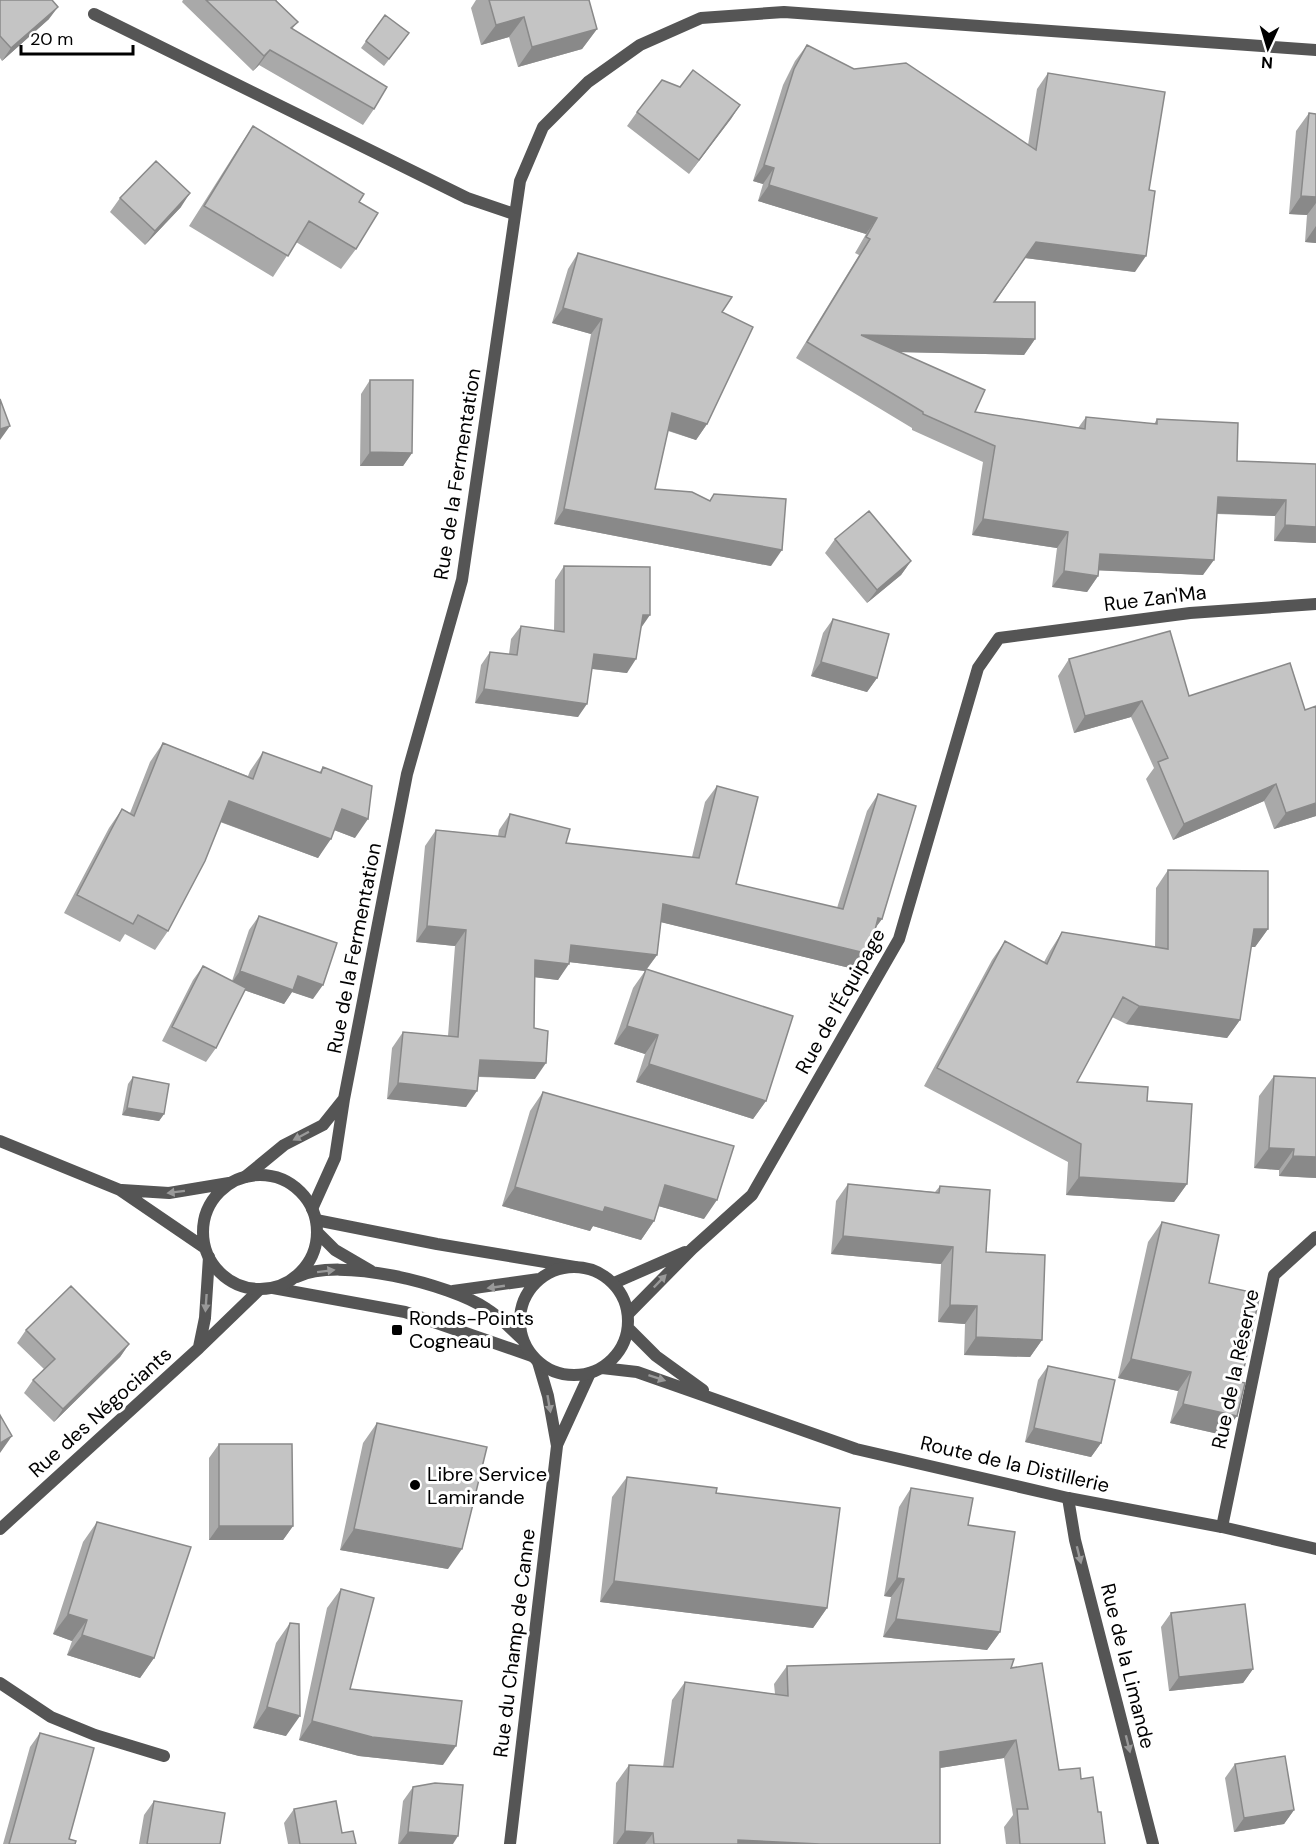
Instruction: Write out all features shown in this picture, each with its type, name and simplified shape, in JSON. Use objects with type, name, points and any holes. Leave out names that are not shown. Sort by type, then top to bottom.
[{"type":"street","name":"Rue de la Fermentation","points":[[315,1220],[335,1158],[344,1099],[407,774],[462,580],[491,393],[520,180],[543,127],[588,82],[640,45],[701,18],[784,12],[1316,50]]},
{"type":"street","points":[[93,14],[467,198],[514,214]]},
{"type":"street","name":"Rue Zan'Ma","points":[[999,638],[1190,613],[1316,604]]},
{"type":"street","name":"Rue de l'Équipage","points":[[628,1314],[692,1249],[752,1195],[899,939],[978,668],[999,638]]},
{"type":"street","name":"Rue de la Fermentation","points":[[245,1177],[284,1145],[323,1125],[344,1099]]},
{"type":"street","points":[[0,1141],[120,1190],[207,1252],[230,1280],[244,1287],[260,1289],[278,1286],[302,1275],[335,1270],[373,1272],[452,1291],[487,1309],[522,1339],[535,1359]]},
{"type":"street","points":[[120,1190],[169,1193],[231,1183],[245,1177],[266,1175],[285,1181],[302,1192],[315,1220],[335,1250],[373,1272]]},
{"type":"street","points":[[207,1252],[203,1230],[207,1211],[216,1195],[231,1183]]},
{"type":"street","points":[[278,1286],[405,1312],[535,1359],[563,1375],[596,1371],[615,1358],[629,1329],[623,1297],[614,1283],[589,1269],[437,1244],[315,1220]]},
{"type":"street","points":[[278,1286],[297,1276],[308,1263],[315,1248],[315,1220]]},
{"type":"street","name":"Rue de la Réserve","points":[[1222,1527],[1274,1275],[1316,1237]]},
{"type":"street","name":"Rue de l'Équipage","points":[[614,1283],[692,1249]]},
{"type":"street","name":"Rue des Négociants","points":[[199,1348],[205,1318],[207,1252]]},
{"type":"street","points":[[452,1291],[539,1279],[562,1268],[575,1267]]},
{"type":"street","points":[[522,1339],[521,1306],[528,1292],[539,1279]]},
{"type":"street","name":"Rue des Négociants","points":[[0,1529],[199,1348],[222,1323],[260,1289]]},
{"type":"street","name":"Route de la Distillerie","points":[[629,1329],[656,1356],[711,1396]]},
{"type":"street","name":"Rue du Champ de Canne","points":[[510,1844],[557,1446],[548,1396],[535,1359]]},
{"type":"street","name":"Route de la Distillerie","points":[[596,1371],[637,1372],[711,1396],[856,1449],[1068,1498],[1222,1527],[1316,1549]]},
{"type":"street","name":"Rue du Champ de Canne","points":[[557,1446],[596,1371]]},
{"type":"street","name":"Rue de la Limande","points":[[1068,1498],[1075,1540],[1153,1844]]},
{"type":"street","points":[[0,1683],[51,1717],[95,1735],[164,1756]]},
{"type":"building","points":[[0,0],[52,0],[58,7],[11,48],[0,36]]},
{"type":"building","points":[[206,0],[275,0],[298,22],[291,28],[387,87],[374,109],[270,50],[264,56]]},
{"type":"building","points":[[489,0],[589,0],[597,29],[532,47],[524,17],[496,25]]},
{"type":"building","points":[[385,15],[409,33],[389,59],[366,41]]},
{"type":"building","points":[[807,45],[854,69],[906,63],[1036,150],[1048,73],[1165,92],[1149,190],[1155,191],[1146,256],[1036,242],[994,302],[1035,302],[1035,339],[861,335],[985,390],[975,412],[1085,429],[1086,417],[1157,424],[1157,419],[1238,423],[1237,461],[1316,464],[1316,527],[1285,525],[1286,500],[1218,497],[1214,560],[1100,554],[1098,576],[1064,571],[1068,532],[983,519],[995,446],[923,414],[807,342],[870,239],[866,237],[877,218],[769,185],[774,168],[764,165],[794,69]]},
{"type":"building","points":[[693,70],[740,105],[699,160],[637,112],[662,80],[680,87]]},
{"type":"building","points":[[1309,113],[1316,114],[1316,197],[1301,196]]},
{"type":"building","points":[[253,126],[364,194],[359,202],[378,213],[356,249],[309,221],[288,256],[204,206]]},
{"type":"building","points":[[156,161],[190,193],[155,231],[120,198]]},
{"type":"building","points":[[578,253],[732,297],[722,312],[753,327],[707,424],[672,413],[655,489],[692,492],[710,501],[714,494],[786,499],[782,550],[564,509],[602,319],[563,308]]},
{"type":"building","points":[[370,380],[413,380],[412,453],[370,452]]},
{"type":"building","points":[[0,399],[10,426],[0,429]]},
{"type":"building","points":[[869,511],[911,561],[877,590],[835,539]]},
{"type":"building","points":[[564,566],[650,567],[650,615],[643,615],[636,659],[594,654],[587,704],[484,689],[490,652],[517,655],[521,626],[564,632]]},
{"type":"building","points":[[833,619],[889,634],[877,678],[821,662]]},
{"type":"building","points":[[1170,631],[1189,696],[1290,663],[1305,710],[1316,706],[1316,803],[1286,813],[1276,784],[1184,824],[1158,762],[1168,758],[1142,701],[1085,716],[1069,659]]},
{"type":"building","points":[[163,743],[253,779],[263,752],[321,773],[323,767],[372,786],[368,819],[342,809],[331,839],[229,801],[205,861],[168,931],[138,915],[133,924],[77,895],[122,809],[134,816]]},
{"type":"building","points":[[717,786],[758,797],[736,884],[843,909],[878,794],[916,806],[882,919],[878,918],[869,954],[663,904],[657,955],[571,945],[569,964],[535,960],[534,1028],[548,1031],[546,1063],[480,1060],[477,1091],[398,1083],[403,1032],[458,1037],[466,930],[427,926],[436,830],[505,837],[510,814],[570,829],[566,843],[699,858]]},
{"type":"building","points":[[1168,870],[1268,871],[1268,929],[1254,929],[1240,1020],[1139,1006],[1123,997],[1077,1082],[1148,1087],[1147,1101],[1192,1104],[1187,1184],[1079,1177],[1081,1144],[937,1068],[1005,941],[1047,964],[1062,932],[1168,949]]},
{"type":"building","points":[[259,916],[337,943],[323,985],[298,976],[293,990],[240,971]]},
{"type":"building","points":[[203,966],[246,988],[216,1048],[172,1027]]},
{"type":"building","points":[[646,969],[793,1016],[766,1101],[649,1064],[658,1035],[627,1026]]},
{"type":"building","points":[[1274,1076],[1316,1078],[1316,1157],[1293,1156],[1294,1149],[1269,1148]]},
{"type":"building","points":[[133,1077],[169,1084],[164,1114],[127,1108]]},
{"type":"building","points":[[543,1092],[734,1146],[717,1200],[665,1185],[654,1221],[605,1207],[603,1212],[515,1187]]},
{"type":"building","points":[[848,1184],[939,1193],[940,1186],[990,1190],[986,1252],[1045,1255],[1042,1340],[976,1337],[977,1306],[950,1305],[953,1247],[843,1236]]},
{"type":"building","points":[[1162,1222],[1219,1235],[1209,1283],[1260,1294],[1241,1382],[1245,1383],[1237,1416],[1183,1404],[1191,1372],[1131,1359]]},
{"type":"building","points":[[71,1286],[129,1344],[63,1409],[33,1380],[55,1359],[26,1330]]},
{"type":"building","points":[[1048,1366],[1115,1380],[1101,1443],[1034,1428]]},
{"type":"building","points":[[0,1415],[12,1436],[0,1443]]},
{"type":"building","points":[[377,1423],[487,1447],[462,1549],[354,1529]]},
{"type":"building","points":[[219,1444],[292,1444],[293,1526],[219,1526]]},
{"type":"building","points":[[627,1477],[717,1488],[716,1493],[840,1508],[827,1608],[614,1581]]},
{"type":"building","points":[[911,1488],[973,1498],[968,1525],[1015,1532],[1000,1632],[896,1619],[904,1579],[897,1578]]},
{"type":"building","points":[[97,1522],[191,1547],[154,1658],[82,1635],[87,1620],[68,1614]]},
{"type":"building","points":[[341,1589],[374,1598],[350,1689],[462,1701],[456,1746],[372,1737],[312,1721]]},
{"type":"building","points":[[1245,1604],[1253,1669],[1179,1677],[1171,1613]]},
{"type":"building","points":[[290,1623],[299,1624],[300,1716],[267,1707]]},
{"type":"building","points":[[1014,1659],[1011,1668],[1042,1663],[1059,1770],[1080,1768],[1081,1779],[1093,1777],[1105,1844],[1020,1844],[1017,1809],[1028,1809],[1016,1740],[940,1752],[940,1844],[820,1844],[738,1840],[738,1844],[654,1844],[653,1833],[625,1831],[629,1765],[673,1767],[685,1682],[788,1696],[787,1666]]},
{"type":"building","points":[[40,1733],[94,1748],[69,1839],[76,1841],[75,1844],[9,1844]]},
{"type":"building","points":[[1285,1756],[1294,1810],[1244,1818],[1235,1764]]},
{"type":"building","points":[[435,1783],[463,1785],[458,1836],[408,1832],[413,1787]]},
{"type":"building","points":[[154,1801],[225,1813],[220,1844],[147,1844]]},
{"type":"building","points":[[336,1801],[342,1833],[353,1831],[356,1844],[300,1844],[294,1809]]},
{"type":"place","name":"Ronds-Points Cogneau","points":[[397,1330]]},
{"type":"place","name":"Libre Service Lamirande","points":[[415,1485]]}]
